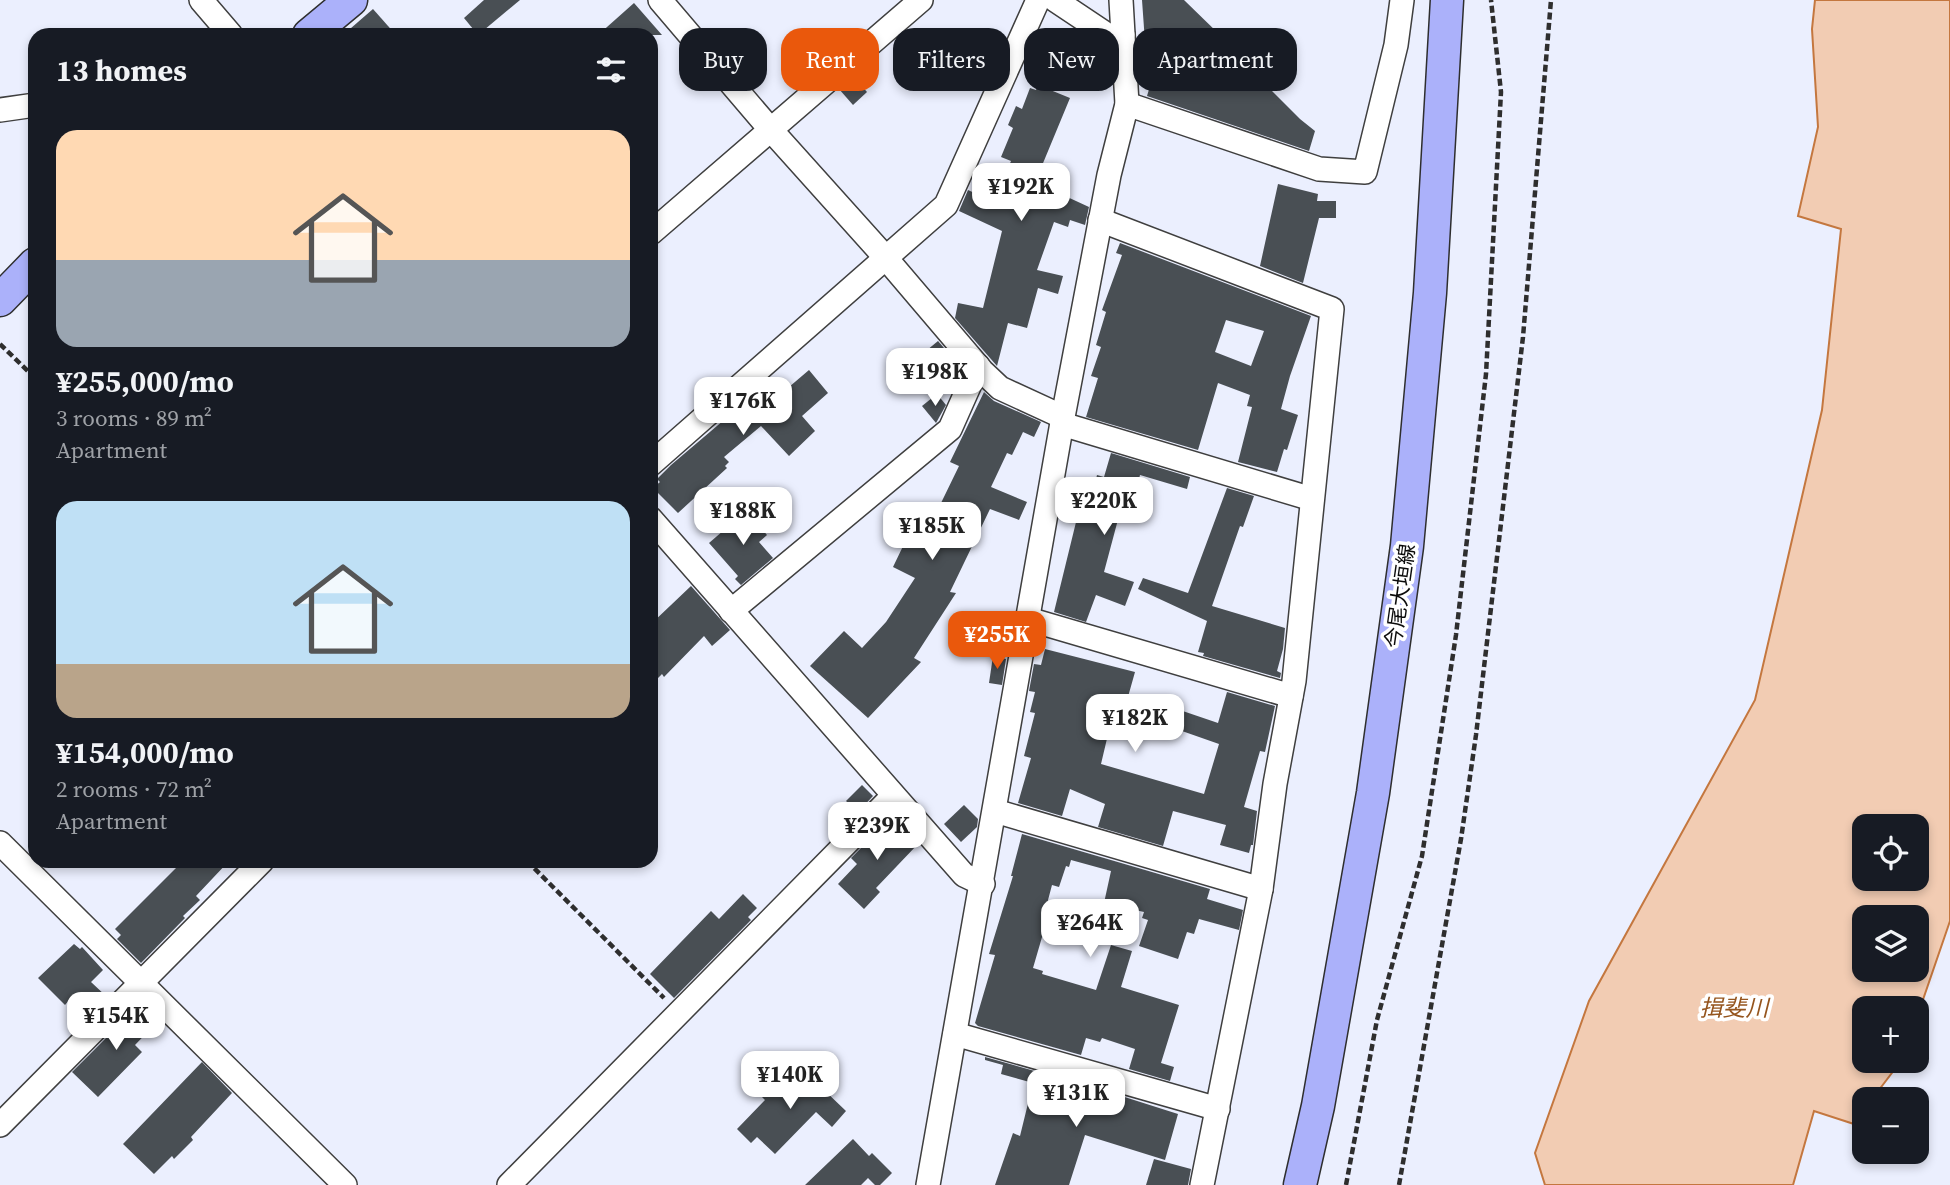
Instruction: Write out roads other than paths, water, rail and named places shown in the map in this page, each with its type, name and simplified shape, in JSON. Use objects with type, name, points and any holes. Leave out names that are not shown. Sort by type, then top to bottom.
[{"type":"main road","points":[[317,28],[351,0]]},
{"type":"main road","name":"今尾大垣線","points":[[1300,1185],[1318,1107],[1370,807],[1407,546],[1430,293],[1447,0]]},
{"type":"main road","points":[[0,300],[28,271]]},
{"type":"street","points":[[201,0],[224,28]]},
{"type":"street","points":[[660,0],[770,129],[1000,388],[1062,420],[1312,499]]},
{"type":"street","points":[[658,227],[920,0]]},
{"type":"street","points":[[658,458],[946,205],[1038,0]]},
{"type":"street","points":[[1055,0],[1109,36],[1123,35]]},
{"type":"street","points":[[928,1185],[983,884],[1062,420],[1100,220],[1127,104],[1121,0]]},
{"type":"street","points":[[1127,104],[1320,169],[1365,172],[1396,46],[1402,0]]},
{"type":"street","points":[[0,110],[28,106]]},
{"type":"street","points":[[1100,220],[1332,309],[1291,696],[1275,784],[1261,889],[1202,1185]]},
{"type":"street","points":[[731,611],[950,429],[978,366]]},
{"type":"street","points":[[658,527],[964,876],[983,884]]},
{"type":"street","points":[[1028,619],[1291,696]]},
{"type":"street","points":[[509,1185],[893,796]]},
{"type":"street","points":[[995,811],[1261,889]]},
{"type":"street","points":[[0,843],[345,1185]]},
{"type":"street","points":[[0,1125],[255,868]]},
{"type":"street","points":[[955,1034],[1218,1109]]},
{"type":"water","name":"揖斐川","points":[[1815,0],[1950,0],[1950,921],[1924,996],[1852,996],[1852,1073],[1892,1073],[1881,1087],[1852,1087],[1852,1123],[1814,1111],[1793,1185],[1545,1185],[1535,1153],[1589,1001],[1755,700],[1822,410],[1841,229],[1798,216],[1818,127],[1812,29]]}]
